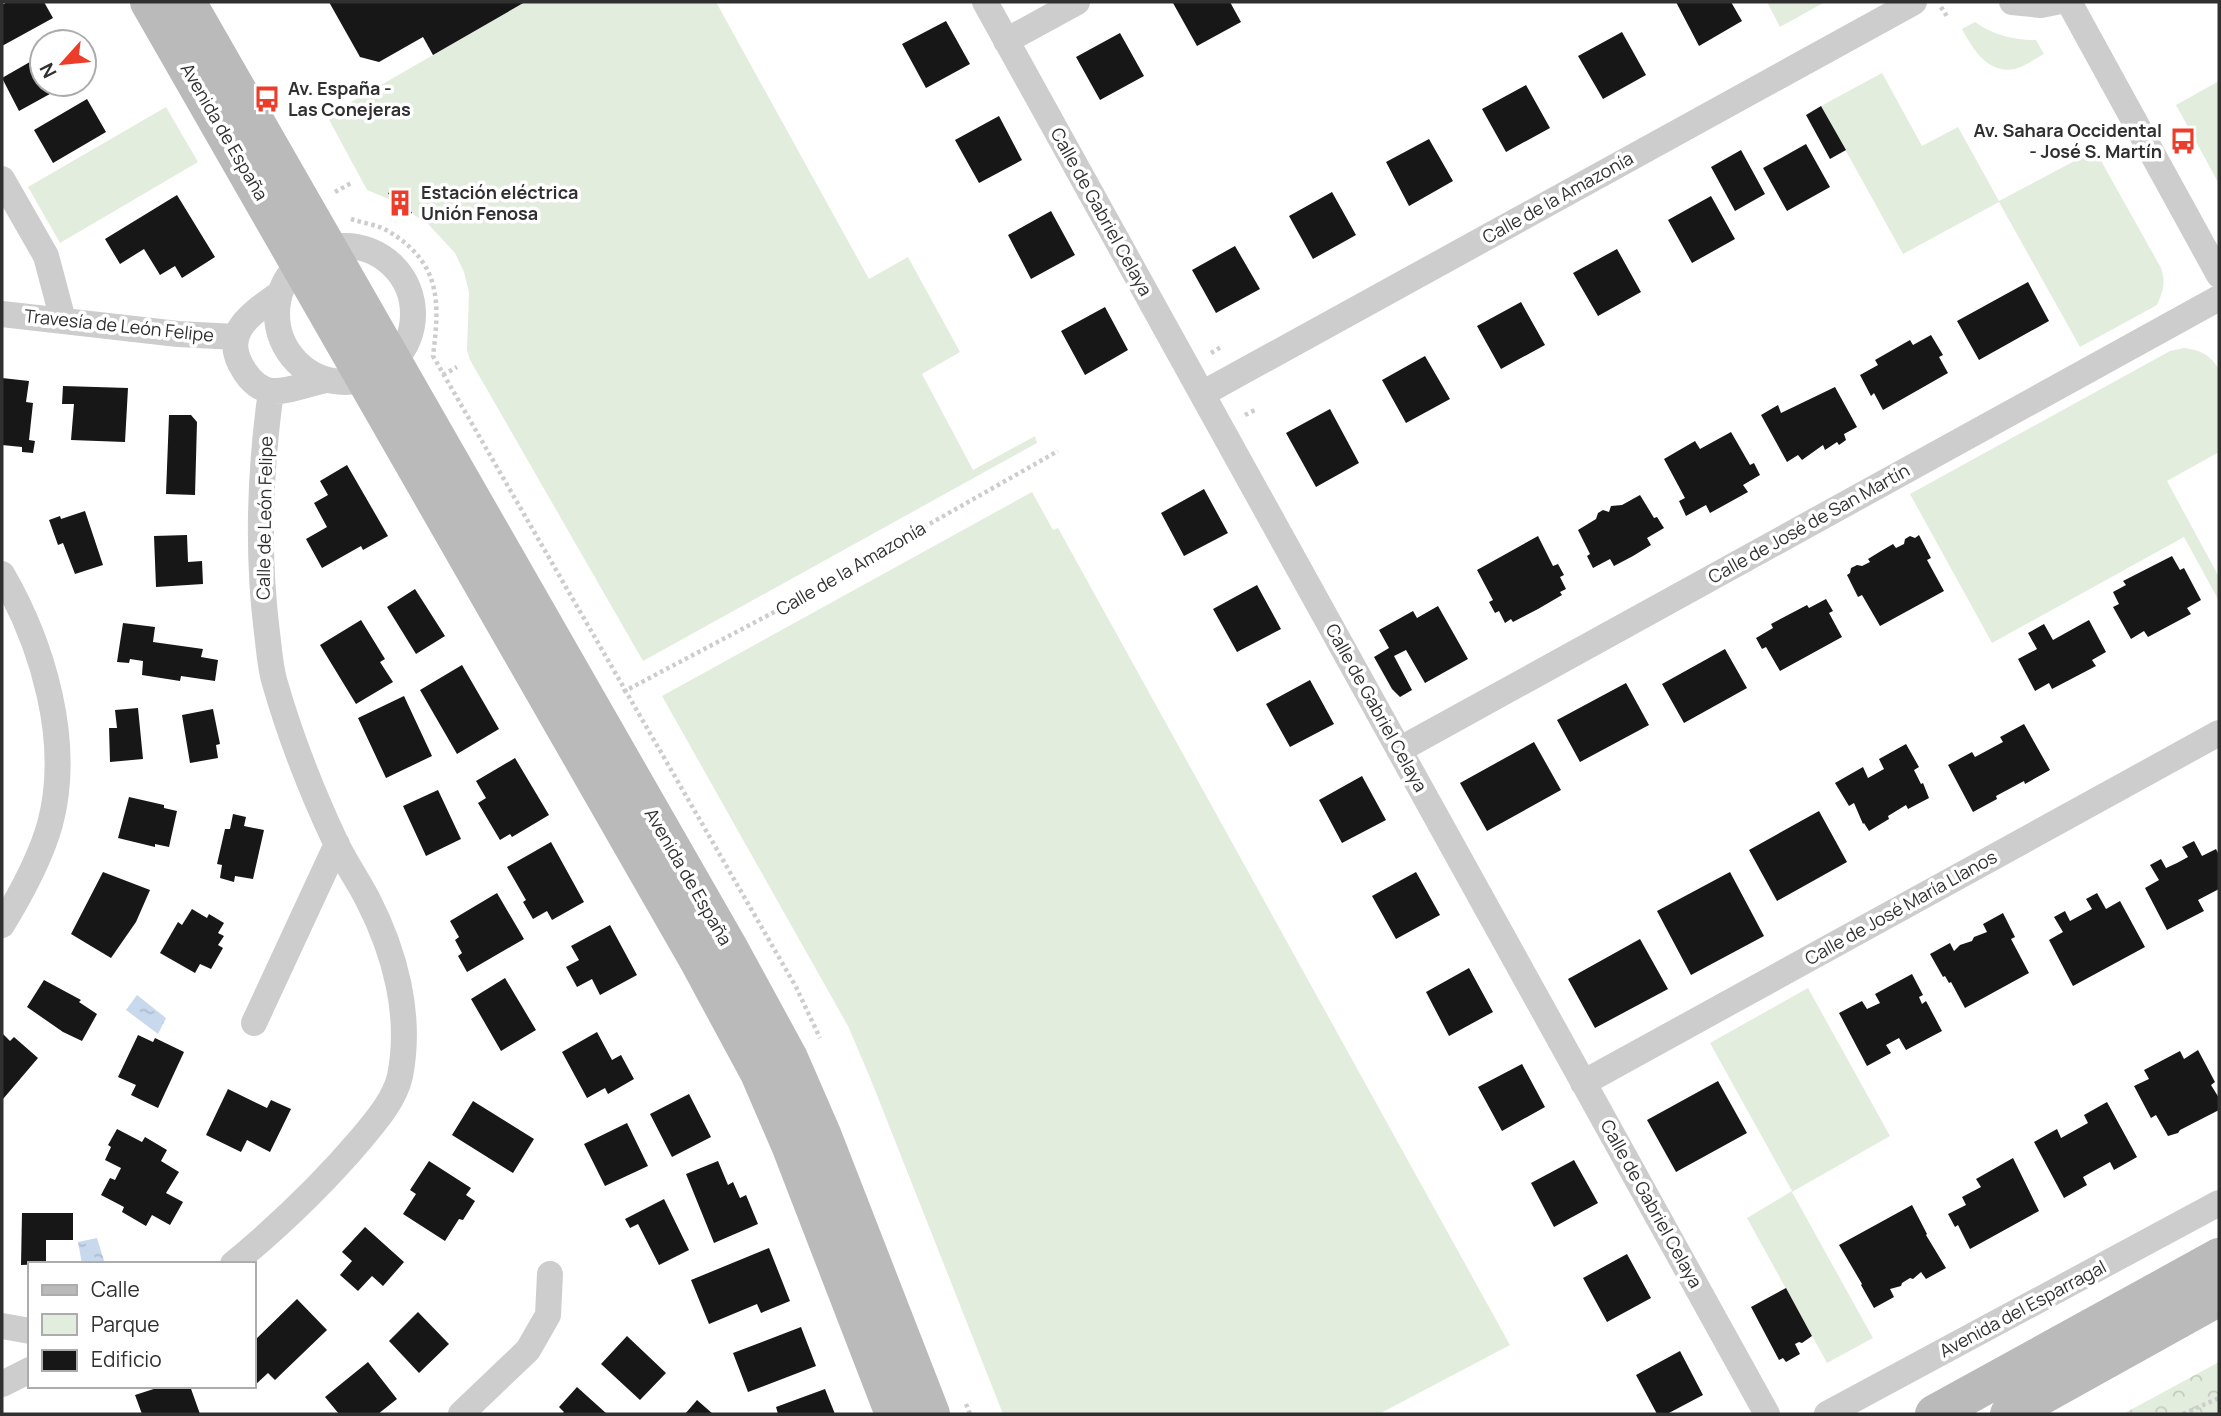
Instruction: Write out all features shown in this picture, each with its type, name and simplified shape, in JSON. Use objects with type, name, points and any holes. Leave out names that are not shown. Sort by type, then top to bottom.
[{"type":"street","name":"Avenida de España","points":[[149,2],[313,255],[380,372],[758,1073],[790,1145],[894,1414]]},
{"type":"street","name":"Avenida de España","points":[[187,2],[313,255]]},
{"type":"street","name":"Calle de Gabriel Celaya","points":[[985,2],[1767,1414]]},
{"type":"street","points":[[1006,41],[1077,2]]},
{"type":"street","name":"Calle de la Amazonía","points":[[1202,394],[1914,2]]},
{"type":"street","points":[[2012,2],[2028,5],[2056,2]]},
{"type":"street","points":[[2069,2],[2219,275]]},
{"type":"street","points":[[2,179],[46,256],[62,320]]},
{"type":"street","points":[[348,246],[372,251],[396,268],[409,289],[414,312],[410,338],[380,372],[345,383],[325,380],[305,370],[290,355],[280,336],[276,316],[279,294],[287,277],[313,255],[348,246]]},
{"type":"street","points":[[279,294],[249,315],[241,325],[235,350],[246,372],[260,387],[271,391],[325,380]]},
{"type":"street","name":"Calle de José de San Martín","points":[[1399,750],[2219,298]]},
{"type":"street","name":"Travesía de León Felipe","points":[[2,314],[178,334],[236,337]]},
{"type":"street","name":"Avenida de España","points":[[380,372],[729,948],[789,1058],[822,1134],[931,1414]]},
{"type":"street","name":"Calle de León Felipe","points":[[235,1262],[289,1217],[333,1173],[376,1121],[399,1078],[404,1027],[397,976],[383,934],[337,844],[298,755],[273,676],[263,600],[262,502],[271,391]]},
{"type":"street","points":[[2,574],[22,609],[38,656],[57,740],[58,778],[50,825],[24,889],[2,925]]},
{"type":"street","name":"Calle de José María Llanos","points":[[1583,1083],[2219,733]]},
{"type":"street","points":[[254,1023],[337,844]]},
{"type":"street","name":"Avenida del Esparragal","points":[[1827,1414],[2219,1203]]},
{"type":"street","points":[[1934,1414],[2219,1258]]},
{"type":"street","points":[[461,1414],[528,1350],[548,1315],[550,1273]]},
{"type":"street","points":[[2009,1414],[2219,1297]]},
{"type":"street","points":[[2,1326],[28,1331]]},
{"type":"street","points":[[2,1384],[28,1371]]},
{"type":"path","name":"Calle de la Amazonía","points":[[642,680],[778,610],[1058,451]]},
{"type":"path","points":[[2183,1414],[2219,1398]]},
{"type":"green space","points":[[525,2],[716,2],[869,279],[908,257],[960,352],[922,374],[973,470],[1035,436],[1037,443],[643,661],[470,360],[467,350],[469,292],[455,253],[428,224],[414,215],[398,187],[388,193],[391,200],[367,190],[327,116]]},
{"type":"green space","points":[[1767,2],[1825,2],[1780,27]]},
{"type":"green space","points":[[1975,22],[2004,36],[2036,40],[2044,54],[2015,69],[1996,68],[1976,52],[1962,29]]},
{"type":"green space","points":[[1882,73],[1922,146],[1958,127],[1999,201],[2095,150],[2161,268],[2163,287],[2157,305],[2080,347],[1999,202],[1903,254],[1821,106]]},
{"type":"green space","points":[[2219,81],[2219,184],[2176,105]]},
{"type":"green space","points":[[166,107],[198,162],[60,243],[28,187]]},
{"type":"green space","points":[[2184,348],[2205,354],[2219,370],[2219,452],[2167,481],[2219,577],[2219,601],[2184,537],[1992,643],[1910,494],[2170,351]]},
{"type":"green space","points":[[1032,492],[1053,530],[1058,528],[1510,1345],[1379,1414],[1003,1414],[848,1026],[662,696]]},
{"type":"green space","points":[[1808,988],[1890,1136],[1792,1192],[1873,1338],[1827,1363],[1747,1218],[1792,1191],[1710,1043]]},
{"type":"green space","points":[[2219,1362],[2219,1414],[2123,1414]]},
{"type":"water","points":[[137,995],[166,1018],[158,1034],[126,1010]]},
{"type":"water","points":[[97,1238],[104,1262],[82,1262],[78,1242]]},
{"type":"building","points":[[7,2],[44,2],[53,18],[35,28],[28,28],[28,32],[2,46],[2,5]]},
{"type":"building","points":[[329,2],[525,2],[433,55],[423,37],[379,62],[360,57]]},
{"type":"building","points":[[1230,2],[1241,22],[1197,46],[1173,3]]},
{"type":"building","points":[[1676,2],[1731,2],[1742,21],[1699,46]]},
{"type":"building","points":[[946,21],[970,64],[926,88],[902,44]]},
{"type":"building","points":[[1622,32],[1646,75],[1603,99],[1578,56]]},
{"type":"building","points":[[1120,33],[1144,76],[1100,100],[1076,57]]},
{"type":"building","points":[[28,63],[28,98],[43,98],[19,111],[2,78]]},
{"type":"building","points":[[1526,85],[1550,128],[1506,152],[1482,109]]},
{"type":"building","points":[[87,99],[106,132],[53,163],[34,130]]},
{"type":"building","points":[[1821,106],[1846,150],[1830,159],[1806,115]]},
{"type":"building","points":[[999,116],[1022,160],[979,183],[955,140]]},
{"type":"building","points":[[1429,139],[1453,181],[1409,206],[1386,162]]},
{"type":"building","points":[[1806,144],[1830,187],[1787,211],[1763,168]]},
{"type":"building","points":[[1741,150],[1765,194],[1735,211],[1711,167]]},
{"type":"building","name":"Estación eléctrica Unión Fenosa","points":[[398,188],[412,213],[402,218],[388,193]]},
{"type":"building","points":[[1332,192],[1356,235],[1313,259],[1289,216]]},
{"type":"building","points":[[177,195],[215,257],[182,278],[175,266],[160,275],[144,249],[120,264],[105,239]]},
{"type":"building","points":[[1711,196],[1735,239],[1692,263],[1668,220]]},
{"type":"building","points":[[1051,211],[1075,255],[1031,279],[1008,235]]},
{"type":"building","points":[[1235,246],[1260,289],[1216,313],[1192,270]]},
{"type":"building","points":[[1617,249],[1641,292],[1598,316],[1573,273]]},
{"type":"building","points":[[2028,282],[2049,321],[1979,360],[1957,321]]},
{"type":"building","points":[[1521,302],[1545,345],[1501,369],[1477,326]]},
{"type":"building","points":[[1105,307],[1128,350],[1085,375],[1061,331]]},
{"type":"building","points":[[1931,335],[1943,355],[1939,357],[1948,373],[1883,410],[1874,393],[1871,396],[1860,375],[1878,365],[1875,360],[1910,340],[1913,345]]},
{"type":"building","points":[[1425,356],[1450,399],[1406,423],[1382,380]]},
{"type":"building","points":[[2,378],[29,381],[26,402],[33,403],[29,440],[35,441],[33,453],[22,452],[22,447],[2,445]]},
{"type":"building","points":[[63,386],[128,388],[125,442],[71,440],[74,404],[62,404]]},
{"type":"building","points":[[1835,387],[1857,427],[1844,434],[1846,440],[1839,445],[1837,442],[1825,450],[1823,445],[1802,460],[1798,455],[1787,462],[1761,415],[1778,405],[1781,413]]},
{"type":"building","points":[[1330,409],[1359,463],[1316,487],[1286,433]]},
{"type":"building","points":[[169,415],[191,415],[197,422],[195,495],[166,494]]},
{"type":"building","points":[[1731,432],[1750,465],[1754,463],[1760,475],[1743,485],[1748,492],[1710,513],[1706,505],[1686,516],[1679,501],[1685,498],[1664,459],[1695,441],[1700,449]]},
{"type":"building","points":[[347,465],[388,536],[363,550],[361,546],[322,568],[306,539],[327,527],[314,503],[328,495],[320,481]]},
{"type":"building","points":[[1204,489],[1228,533],[1184,556],[1161,513]]},
{"type":"building","points":[[1640,495],[1654,518],[1657,517],[1664,528],[1647,538],[1651,545],[1633,556],[1614,566],[1610,559],[1593,568],[1587,556],[1590,554],[1578,530],[1596,519],[1598,513],[1603,510],[1609,512],[1611,506],[1622,505]]},
{"type":"building","points":[[85,511],[103,565],[75,574],[63,543],[58,545],[49,520]]},
{"type":"building","points":[[187,535],[188,562],[202,561],[203,584],[156,587],[154,536]]},
{"type":"building","points":[[1919,535],[1931,558],[1927,560],[1944,591],[1880,626],[1862,595],[1858,597],[1847,575],[1851,568],[1870,562],[1868,559],[1893,544],[1896,548],[1904,544],[1905,539],[1910,536],[1915,538]]},
{"type":"building","points":[[1538,536],[1553,566],[1558,564],[1564,575],[1560,577],[1566,589],[1560,592],[1562,595],[1538,609],[1513,622],[1511,619],[1505,623],[1499,611],[1495,613],[1489,602],[1493,600],[1477,570]]},
{"type":"building","points":[[2172,556],[2180,570],[2184,568],[2201,600],[2187,608],[2191,614],[2148,637],[2144,631],[2131,639],[2113,607],[2119,604],[2113,592],[2126,585],[2123,581]]},
{"type":"building","points":[[1257,585],[1281,629],[1237,652],[1213,609]]},
{"type":"building","points":[[415,589],[445,636],[416,654],[387,607]]},
{"type":"building","points":[[1826,599],[1833,611],[1829,613],[1842,637],[1780,671],[1766,647],[1762,649],[1756,638],[1773,628],[1771,624],[1807,605],[1809,608]]},
{"type":"building","points":[[1438,606],[1468,659],[1425,683],[1406,650],[1394,656],[1412,690],[1400,697],[1392,689],[1374,657],[1389,648],[1379,630],[1413,611],[1417,618]]},
{"type":"building","points":[[361,620],[385,659],[380,662],[393,682],[356,704],[320,645]]},
{"type":"building","points":[[2089,620],[2106,652],[2092,660],[2096,666],[2052,689],[2049,683],[2035,691],[2018,659],[2037,649],[2028,633],[2044,624],[2053,640]]},
{"type":"building","points":[[123,623],[155,627],[153,642],[203,649],[201,657],[218,660],[215,681],[181,676],[180,681],[142,675],[143,661],[130,659],[129,663],[117,662]]},
{"type":"building","points":[[1725,649],[1747,688],[1684,723],[1662,684]]},
{"type":"building","points":[[462,665],[499,729],[457,754],[420,690]]},
{"type":"building","points":[[1310,680],[1334,724],[1290,747],[1266,704]]},
{"type":"building","points":[[1626,683],[1649,725],[1580,762],[1557,720]]},
{"type":"building","points":[[404,696],[432,756],[386,778],[358,718]]},
{"type":"building","points":[[138,708],[143,759],[110,762],[109,728],[117,728],[115,710]]},
{"type":"building","points":[[213,709],[220,744],[216,745],[218,758],[190,763],[182,715]]},
{"type":"building","points":[[2024,724],[2050,770],[1996,796],[1997,799],[1973,812],[1948,765],[1972,752],[1975,757],[2003,742],[2000,737]]},
{"type":"building","points":[[1534,742],[1561,790],[1487,831],[1460,783]]},
{"type":"building","points":[[1906,744],[1919,767],[1914,770],[1929,798],[1908,809],[1906,805],[1869,831],[1854,803],[1849,806],[1835,783],[1863,767],[1868,778],[1884,769],[1879,759]]},
{"type":"building","points":[[515,758],[549,815],[512,837],[510,834],[500,840],[478,803],[486,798],[476,781]]},
{"type":"building","points":[[1362,776],[1386,820],[1342,843],[1319,800]]},
{"type":"building","points":[[438,790],[461,839],[426,856],[403,806]]},
{"type":"building","points":[[129,797],[164,805],[164,808],[177,811],[169,847],[155,844],[155,847],[118,838]]},
{"type":"building","points":[[1819,811],[1847,862],[1777,901],[1749,850]]},
{"type":"building","points":[[233,814],[246,817],[244,826],[264,830],[253,879],[235,876],[234,882],[220,878],[222,865],[217,864],[225,829],[230,829]]},
{"type":"building","points":[[2194,841],[2202,856],[2216,849],[2219,855],[2219,889],[2198,900],[2204,911],[2167,930],[2145,888],[2159,880],[2150,865],[2161,859],[2166,868],[2188,857],[2182,847]]},
{"type":"building","points":[[551,842],[584,902],[552,920],[547,911],[533,919],[523,902],[526,900],[507,867]]},
{"type":"building","points":[[103,872],[150,890],[136,922],[111,958],[71,934]]},
{"type":"building","points":[[1416,872],[1440,915],[1396,939],[1372,896]]},
{"type":"building","points":[[1730,872],[1764,936],[1691,975],[1657,911]]},
{"type":"building","points":[[497,893],[524,939],[467,972],[458,956],[462,953],[455,940],[459,937],[450,921]]},
{"type":"building","points":[[2097,893],[2106,909],[2120,901],[2145,947],[2073,986],[2049,940],[2063,932],[2054,917],[2065,911],[2070,921],[2092,909],[2086,899]]},
{"type":"building","points":[[192,909],[207,918],[209,914],[224,923],[218,933],[224,936],[218,945],[223,948],[211,969],[200,964],[195,973],[160,953],[178,922],[182,925]]},
{"type":"building","points":[[2003,913],[2015,937],[2011,939],[2029,973],[1965,1008],[1951,982],[1943,977],[1930,954],[1950,943],[1954,951],[1960,945],[1972,941],[1974,937],[1987,932],[1983,924]]},
{"type":"building","points":[[610,925],[637,975],[600,995],[592,979],[577,987],[566,967],[579,960],[571,946]]},
{"type":"building","points":[[1640,939],[1668,989],[1595,1028],[1568,979]]},
{"type":"building","points":[[1469,968],[1493,1012],[1449,1036],[1426,992]]},
{"type":"building","points":[[1912,974],[1923,995],[1919,997],[1922,1004],[1926,1001],[1942,1031],[1906,1050],[1899,1038],[1886,1045],[1891,1053],[1867,1066],[1839,1013],[1862,1001],[1867,1009],[1880,1003],[1875,994]]},
{"type":"building","points":[[505,978],[536,1030],[501,1051],[471,999]]},
{"type":"building","points":[[44,980],[81,1000],[79,1002],[97,1014],[82,1041],[63,1032],[27,1007]]},
{"type":"building","points":[[597,1032],[612,1060],[621,1055],[634,1079],[608,1094],[605,1088],[587,1098],[562,1052]]},
{"type":"building","points":[[2,1033],[10,1041],[14,1037],[38,1058],[3,1099]]},
{"type":"building","points":[[138,1035],[153,1042],[155,1038],[184,1052],[158,1108],[131,1095],[136,1085],[118,1077]]},
{"type":"building","points":[[2198,1050],[2215,1082],[2211,1085],[2219,1098],[2219,1110],[2168,1136],[2156,1115],[2151,1118],[2134,1086],[2149,1079],[2144,1070],[2180,1051],[2184,1059]]},
{"type":"building","points":[[1522,1064],[1545,1107],[1502,1131],[1478,1087]]},
{"type":"building","points":[[1718,1081],[1747,1133],[1676,1172],[1647,1120]]},
{"type":"building","points":[[228,1089],[267,1108],[271,1100],[291,1109],[270,1152],[247,1140],[241,1152],[206,1135]]},
{"type":"building","points":[[689,1094],[711,1137],[672,1157],[650,1114]]},
{"type":"building","points":[[473,1101],[534,1139],[513,1173],[452,1135]]},
{"type":"building","points":[[2107,1102],[2137,1157],[2114,1170],[2110,1162],[2083,1177],[2087,1185],[2064,1198],[2034,1142],[2057,1129],[2061,1138],[2088,1123],[2084,1115]]},
{"type":"building","points":[[627,1123],[648,1166],[605,1186],[584,1144]]},
{"type":"building","points":[[117,1129],[142,1142],[145,1137],[167,1150],[161,1161],[179,1172],[166,1193],[183,1202],[170,1225],[152,1215],[146,1226],[122,1212],[124,1207],[101,1195],[110,1178],[115,1180],[121,1168],[105,1160],[111,1147],[108,1145]]},
{"type":"building","points":[[2013,1158],[2039,1211],[1970,1249],[1958,1225],[1955,1227],[1948,1214],[1966,1205],[1962,1197],[1981,1187],[1976,1179]]},
{"type":"building","points":[[1574,1160],[1598,1203],[1554,1227],[1531,1183]]},
{"type":"building","points":[[429,1161],[471,1188],[466,1195],[475,1201],[445,1241],[403,1214],[416,1194],[410,1190]]},
{"type":"building","points":[[718,1161],[728,1185],[733,1182],[740,1198],[746,1195],[758,1224],[714,1243],[686,1174]]},
{"type":"building","points":[[664,1199],[689,1250],[659,1265],[638,1224],[630,1228],[625,1219]]},
{"type":"building","points":[[1912,1205],[1946,1268],[1926,1279],[1921,1272],[1901,1286],[1890,1289],[1894,1297],[1874,1308],[1839,1245]]},
{"type":"building","points":[[22,1213],[73,1213],[73,1240],[46,1240],[46,1262],[28,1262],[28,1265],[21,1265]]},
{"type":"building","points":[[365,1227],[404,1262],[383,1286],[372,1276],[358,1291],[340,1275],[352,1261],[342,1252]]},
{"type":"building","points":[[769,1248],[790,1301],[761,1313],[757,1304],[709,1324],[691,1280]]},
{"type":"building","points":[[1627,1254],[1651,1298],[1607,1322],[1583,1278]]},
{"type":"building","points":[[1786,1288],[1812,1336],[1795,1344],[1800,1354],[1786,1362],[1783,1358],[1779,1360],[1751,1307]]},
{"type":"building","points":[[297,1299],[327,1330],[275,1380],[268,1373],[256,1384],[256,1339]]},
{"type":"building","points":[[418,1312],[449,1344],[419,1373],[389,1341]]},
{"type":"building","points":[[801,1327],[816,1366],[748,1392],[733,1353]]},
{"type":"building","points":[[627,1336],[666,1373],[640,1400],[601,1364]]},
{"type":"building","points":[[1680,1351],[1703,1395],[1667,1414],[1657,1414],[1636,1375]]},
{"type":"building","points":[[368,1362],[397,1399],[378,1414],[339,1414],[325,1397]]},
{"type":"building","points":[[577,1387],[607,1414],[562,1414],[564,1412],[559,1407]]},
{"type":"building","points":[[157,1388],[191,1388],[200,1414],[142,1414],[135,1395]]},
{"type":"building","points":[[825,1389],[835,1414],[778,1414],[776,1407]]},
{"type":"building","points":[[697,1400],[713,1414],[685,1414]]},
{"type":"place","name":"Av. España - Las Conejeras","points":[[267,99]]},
{"type":"place","name":"Av. Sahara Occidental - José S. Martín","points":[[2183,141]]},
{"type":"place","name":"Estación eléctrica Unión Fenosa","points":[[400,203]]}]
